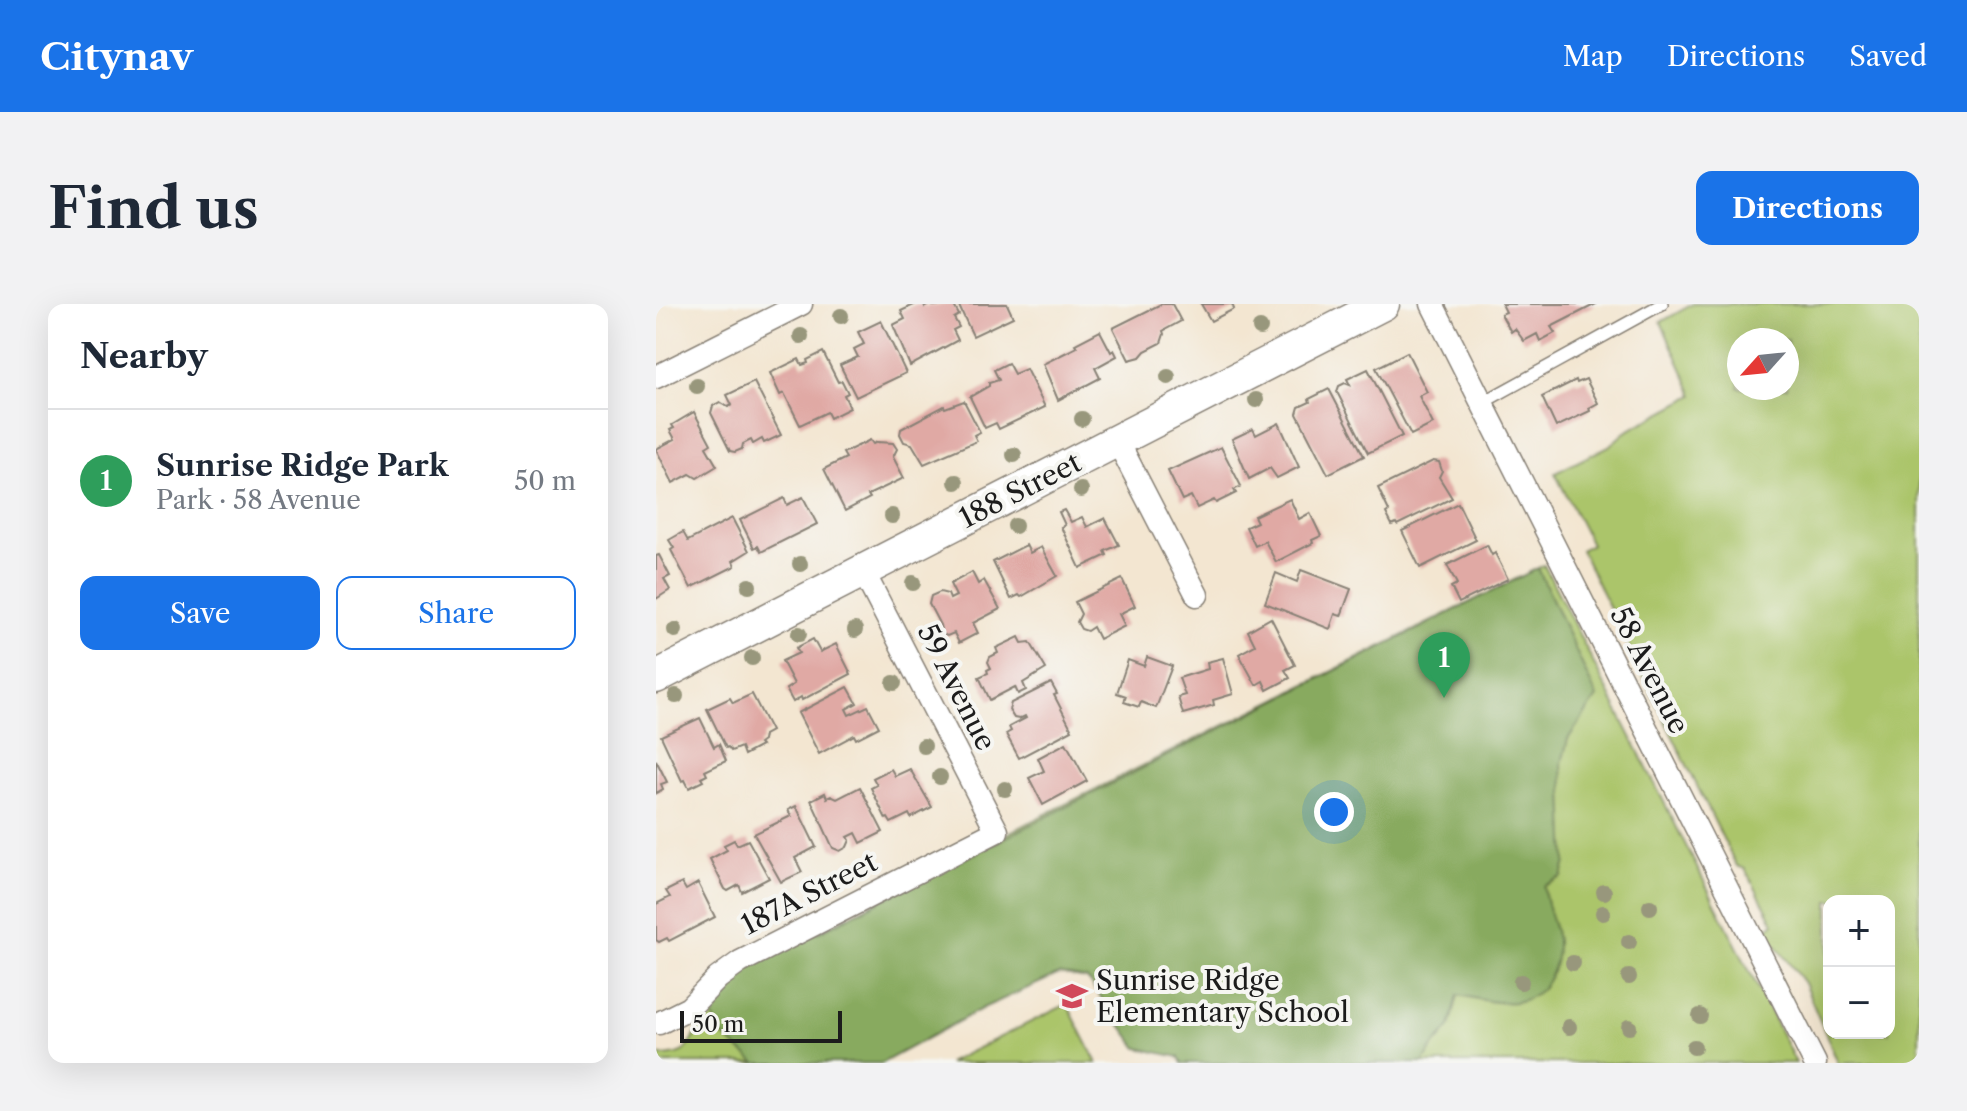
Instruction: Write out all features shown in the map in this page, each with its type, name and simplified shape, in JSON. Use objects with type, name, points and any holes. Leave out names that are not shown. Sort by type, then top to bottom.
[{"type":"street","points":[[656,377],[801,304]]},
{"type":"street","name":"188 Street","points":[[656,677],[1383,304]]},
{"type":"street","name":"58 Avenue","points":[[1432,304],[1815,1063]]},
{"type":"street","points":[[1117,440],[1197,595]]},
{"type":"street","name":"59 Avenue","points":[[863,571],[997,831]]},
{"type":"street","name":"187A Street","points":[[659,1023],[689,1008],[718,978],[740,962],[997,831]]},
{"type":"lane","points":[[1482,403],[1662,304]]},
{"type":"green space","points":[[1693,304],[1919,304],[1919,1052],[1914,1063],[1838,1063],[1828,1039],[1895,1039],[1895,895],[1823,895],[1823,1028],[1804,983],[1768,935],[1768,928],[1774,923],[1745,869],[1737,866],[1733,859],[1581,550],[1591,544],[1555,473],[1609,446],[1625,432],[1694,395],[1661,322]]},
{"type":"green space","points":[[1544,565],[1796,1063],[1182,1063],[1117,935],[863,1063],[656,1063],[656,1056],[670,1056],[687,1048],[709,1006],[750,967],[1016,829]]},
{"type":"green space","points":[[1538,568],[1597,697],[1568,739],[1562,763],[1566,862],[1562,877],[1544,886],[1557,941],[1553,970],[1544,986],[1520,1001],[1497,1002],[1458,995],[1450,1027],[1423,1063],[1182,1063],[1179,1057],[1138,1048],[1087,979],[1059,974],[983,1008],[882,1063],[756,1063],[722,1035],[708,1008],[726,987],[750,967]]},
{"type":"green space","points":[[1067,1004],[1097,1063],[948,1063]]},
{"type":"building","points":[[924,304],[925,307],[953,304],[959,315],[954,318],[959,327],[953,330],[958,340],[910,366],[893,325],[905,319],[901,311]]},
{"type":"building","points":[[958,304],[1007,304],[1013,317],[973,336]]},
{"type":"building","points":[[1161,304],[1172,304],[1181,321],[1163,331],[1161,343],[1140,357],[1129,360],[1113,328]]},
{"type":"building","points":[[1201,304],[1232,304],[1234,309],[1211,321]]},
{"type":"building","points":[[1502,304],[1596,304],[1551,327],[1555,333],[1540,341],[1537,334],[1524,341],[1515,329],[1511,332],[1501,314],[1506,312]]},
{"type":"building","points":[[881,321],[906,373],[856,397],[840,365],[858,357],[854,349],[864,344],[858,332]]},
{"type":"building","points":[[1100,331],[1111,352],[1114,350],[1117,356],[1095,368],[1100,378],[1058,400],[1043,364]]},
{"type":"building","points":[[823,352],[838,382],[842,381],[848,393],[844,395],[850,408],[830,418],[827,412],[800,425],[770,373],[799,359],[802,365],[808,363],[807,360]]},
{"type":"building","points":[[1407,352],[1427,392],[1419,396],[1433,424],[1411,435],[1376,368]]},
{"type":"building","points":[[1008,363],[1014,374],[1026,369],[1045,407],[999,429],[996,423],[985,428],[970,397],[989,386],[989,383],[999,380],[994,370]]},
{"type":"building","points":[[1368,369],[1402,436],[1368,453],[1337,392],[1339,386],[1345,383],[1350,385],[1347,379]]},
{"type":"building","points":[[1586,379],[1598,403],[1589,408],[1590,411],[1556,427],[1542,397],[1576,380],[1577,383]]},
{"type":"building","points":[[754,382],[781,435],[764,443],[762,439],[753,444],[751,440],[743,444],[742,449],[730,451],[711,413],[713,406],[720,402],[728,407],[732,405],[727,395]]},
{"type":"building","points":[[1329,389],[1364,456],[1328,474],[1297,414],[1299,407],[1310,402],[1309,399]]},
{"type":"building","points":[[964,401],[980,432],[974,435],[977,441],[924,464],[912,444],[904,442],[901,429],[944,406]]},
{"type":"building","points":[[694,412],[711,444],[706,447],[717,466],[697,478],[690,474],[673,483],[656,449],[675,439],[670,430],[674,428],[672,425]]},
{"type":"building","points":[[1279,423],[1299,467],[1277,478],[1270,468],[1249,479],[1232,439],[1253,429],[1256,435]]},
{"type":"building","points":[[870,440],[873,444],[893,443],[897,449],[893,457],[904,478],[868,495],[870,498],[845,511],[824,469],[846,458],[843,453]]},
{"type":"building","points":[[1221,447],[1241,486],[1234,490],[1236,493],[1197,508],[1191,496],[1182,500],[1168,471]]},
{"type":"building","points":[[1433,461],[1439,462],[1442,471],[1439,477],[1452,498],[1392,525],[1378,488]]},
{"type":"building","points":[[803,497],[817,524],[761,552],[758,546],[754,548],[740,520],[784,498],[787,505]]},
{"type":"building","points":[[1290,499],[1299,519],[1310,513],[1321,536],[1276,562],[1265,541],[1255,546],[1246,527],[1257,522],[1254,516]]},
{"type":"building","points":[[1458,503],[1476,540],[1420,568],[1402,531]]},
{"type":"building","points":[[1064,510],[1071,522],[1082,517],[1087,527],[1105,518],[1119,545],[1105,551],[1107,555],[1080,568],[1061,527],[1065,525],[1059,512]]},
{"type":"building","points":[[732,518],[749,551],[733,561],[735,566],[691,588],[669,540],[683,532],[688,541]]},
{"type":"building","points":[[1026,545],[1030,553],[1041,547],[1057,576],[1021,597],[1011,599],[993,562]]},
{"type":"building","points":[[1487,545],[1492,555],[1495,553],[1508,579],[1459,603],[1451,587],[1457,584],[1447,565]]},
{"type":"building","points":[[659,555],[670,576],[664,579],[670,590],[656,599],[656,556]]},
{"type":"building","points":[[1301,570],[1351,589],[1341,616],[1335,614],[1330,629],[1265,603],[1276,573],[1297,582]]},
{"type":"building","points":[[972,572],[978,584],[984,580],[1000,609],[973,623],[978,633],[959,643],[954,633],[947,636],[942,634],[929,604],[931,596],[940,592],[948,594],[950,599],[956,596],[950,584]]},
{"type":"building","points":[[1122,579],[1135,606],[1119,614],[1125,626],[1099,639],[1093,627],[1087,631],[1081,629],[1077,622],[1081,614],[1075,602]]},
{"type":"building","points":[[1271,618],[1295,665],[1285,670],[1290,678],[1267,690],[1263,681],[1256,685],[1239,654],[1255,645],[1248,631]]},
{"type":"building","points":[[1019,637],[1022,643],[1030,642],[1046,669],[1023,683],[1026,690],[1018,694],[1015,687],[990,700],[979,677],[991,668],[988,662],[998,653],[996,648]]},
{"type":"building","points":[[813,639],[820,652],[836,644],[851,674],[793,702],[786,689],[794,684],[782,661],[799,653],[796,648]]},
{"type":"building","points":[[1147,657],[1172,666],[1156,708],[1141,702],[1139,707],[1124,702],[1126,696],[1117,693],[1128,660],[1144,666]]},
{"type":"building","points":[[1223,658],[1233,694],[1213,700],[1214,705],[1183,714],[1178,697],[1185,695],[1179,678],[1208,669],[1207,662]]},
{"type":"building","points":[[1051,683],[1072,730],[1019,758],[1006,734],[1011,731],[1009,727],[1026,718],[1014,718],[1009,710],[1011,703]]},
{"type":"building","points":[[848,687],[857,703],[846,709],[849,715],[868,706],[879,727],[856,739],[854,735],[819,754],[798,713]]},
{"type":"building","points":[[752,694],[771,731],[764,735],[759,744],[761,746],[744,755],[741,747],[731,751],[726,748],[707,709],[730,698],[733,703]]},
{"type":"building","points":[[700,718],[714,747],[719,744],[726,761],[705,771],[707,775],[701,778],[703,781],[689,788],[685,780],[682,781],[661,736]]},
{"type":"building","points":[[1066,743],[1087,781],[1043,805],[1029,778],[1044,771],[1038,758]]},
{"type":"building","points":[[656,760],[667,782],[661,784],[663,789],[656,793]]},
{"type":"building","points":[[891,769],[895,776],[910,769],[932,807],[911,818],[909,814],[891,823],[886,819],[871,788],[877,785],[873,778]]},
{"type":"building","points":[[860,787],[883,832],[861,843],[856,833],[848,837],[847,847],[840,851],[833,848],[811,800],[825,793],[827,798],[837,799]]},
{"type":"building","points":[[796,806],[816,847],[795,858],[802,872],[781,882],[754,834],[791,816],[788,810]]},
{"type":"building","points":[[734,840],[737,845],[748,840],[769,878],[742,892],[739,885],[728,891],[725,889],[710,859],[727,850],[724,845]]},
{"type":"building","points":[[682,883],[686,890],[698,883],[715,917],[669,941],[667,938],[659,942],[656,940],[656,904],[670,897],[666,891]]},
{"type":"place","name":"Sunrise Ridge Park","points":[[1444,698]]},
{"type":"place","name":"Sunrise Ridge Elementary School","points":[[1072,996]]}]
